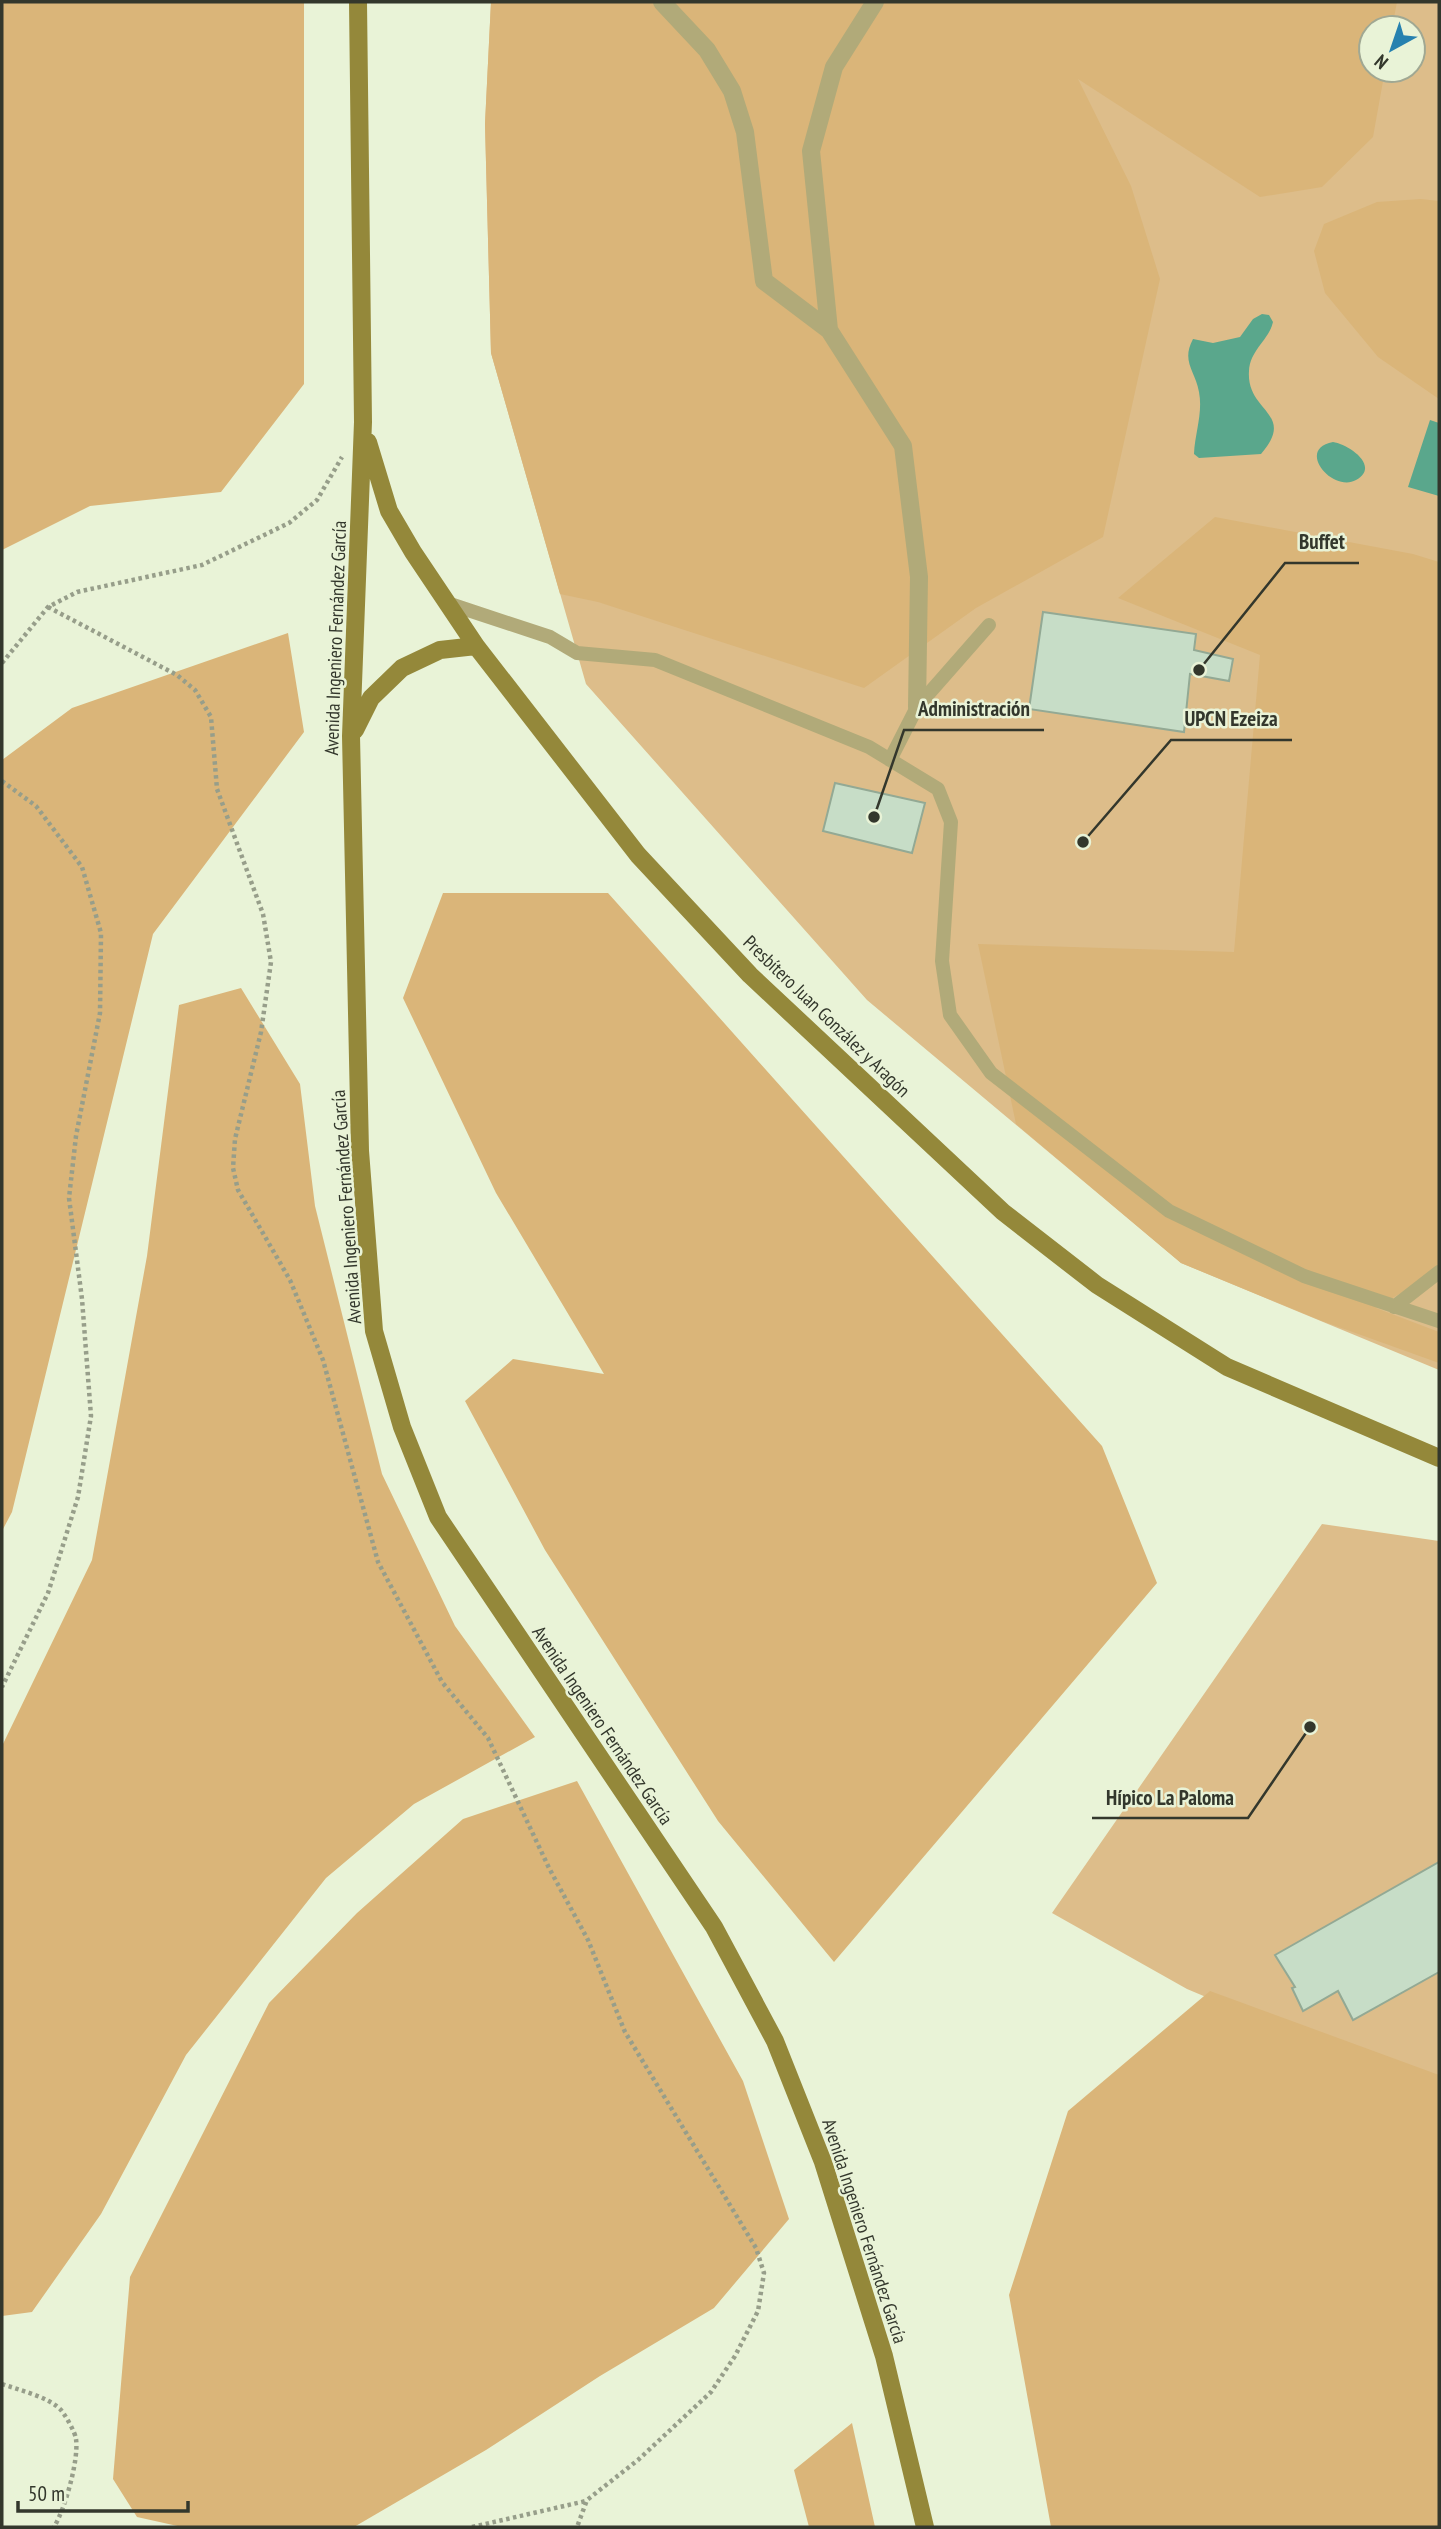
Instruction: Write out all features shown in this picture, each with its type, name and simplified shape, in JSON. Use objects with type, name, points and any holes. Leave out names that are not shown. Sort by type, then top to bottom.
[{"type":"street","name":"Avenida Ingeniero Fernández García","points":[[358,2],[363,422],[351,736],[360,1151],[374,1331],[402,1427],[438,1517],[714,1927],[775,2041],[823,2162],[884,2356],[925,2527]]},
{"type":"street","points":[[662,2],[707,50],[732,91],[745,132],[764,281],[829,330],[903,446],[919,577],[917,706]]},
{"type":"street","points":[[829,330],[811,151],[834,67],[875,2]]},
{"type":"street","name":"Presbítero Juan González y Aragón","points":[[363,422],[389,511],[476,646],[541,733],[648,865],[750,975],[1003,1212],[1097,1285],[1227,1367],[1439,1458]]},
{"type":"street","points":[[351,736],[371,698],[402,668],[440,650],[476,646]]},
{"type":"lane","points":[[447,603],[550,636],[577,653],[655,660],[869,747],[938,789],[951,822],[942,961],[950,1015],[991,1073],[1169,1211],[1304,1276],[1439,1321]]},
{"type":"lane","points":[[890,760],[917,706],[989,625]]},
{"type":"lane","points":[[1394,1307],[1439,1272]]},
{"type":"path","points":[[2,663],[48,607],[77,592],[202,565],[289,523],[317,500],[343,456]]},
{"type":"path","points":[[48,607],[177,675],[195,690],[211,717],[217,789],[263,914],[271,962],[261,1032],[235,1139],[233,1168],[238,1190],[290,1280],[323,1360],[378,1562],[442,1682],[488,1738],[548,1868],[588,1940],[625,2032],[756,2248],[764,2273],[758,2311],[735,2356],[711,2392],[638,2460],[587,2500],[472,2527]]},
{"type":"path","points":[[2,782],[36,806],[82,867],[102,933],[100,1013],[76,1136],[69,1198],[82,1299],[92,1416],[78,1497],[48,1593],[2,1687]]},
{"type":"path","points":[[2,2384],[33,2394],[60,2410],[76,2438],[73,2473],[54,2527]]},
{"type":"path","points":[[577,2527],[587,2500]]},
{"type":"shaded area","points":[[2,2],[304,2],[304,384],[221,492],[90,506],[2,550]]},
{"type":"shaded area","points":[[491,2],[1439,2],[1439,1370],[1181,1263],[867,1000],[586,684],[491,353],[485,124]]},
{"type":"shaded area","points":[[491,2],[1397,2],[1395,14],[1357,14],[1357,84],[1382,84],[1373,137],[1322,187],[1260,197],[1078,79],[1131,186],[1160,279],[1103,537],[976,608],[864,688],[598,602],[560,594],[491,353],[485,124]]},
{"type":"shaded area","points":[[1421,199],[1439,201],[1439,399],[1378,357],[1325,293],[1314,251],[1324,224],[1377,202]]},
{"type":"shaded area","points":[[1262,314],[1269,315],[1273,322],[1250,364],[1250,385],[1272,420],[1274,429],[1271,440],[1261,454],[1199,458],[1194,454],[1200,400],[1188,354],[1193,339],[1213,343],[1240,337],[1253,319]]},
{"type":"shaded area","points":[[1430,420],[1439,423],[1439,496],[1408,487]]},
{"type":"shaded area","points":[[1333,442],[1353,451],[1364,462],[1363,474],[1356,480],[1337,481],[1322,468],[1317,453],[1322,446]]},
{"type":"shaded area","points":[[1215,517],[1413,554],[1439,562],[1439,1270],[1376,1308],[1439,1332],[1439,1363],[1322,1321],[1181,1263],[1016,1124],[978,944],[1234,952],[1260,655],[1118,598]]},
{"type":"shaded area","points":[[288,633],[304,732],[153,934],[12,1512],[2,1531],[2,760],[72,708]]},
{"type":"shaded area","points":[[443,893],[608,893],[1102,1446],[1157,1583],[834,1962],[718,1821],[545,1550],[465,1401],[513,1359],[604,1374],[496,1193],[403,998]]},
{"type":"shaded area","points":[[241,988],[300,1084],[315,1206],[382,1474],[455,1626],[535,1737],[414,1804],[326,1878],[186,2055],[101,2214],[32,2312],[2,2316],[2,1746],[92,1560],[147,1256],[179,1005]]},
{"type":"shaded area","points":[[1322,1524],[1439,1541],[1439,2087],[1363,2063],[1187,1989],[1052,1913]]},
{"type":"shaded area","points":[[577,1781],[743,2081],[789,2219],[714,2308],[600,2376],[486,2450],[354,2527],[182,2527],[137,2517],[113,2479],[130,2277],[269,2003],[357,1913],[463,1819]]},
{"type":"shaded area","points":[[1210,1991],[1439,2075],[1439,2527],[1051,2527],[1009,2295],[1068,2111]]},
{"type":"shaded area","points":[[852,2423],[875,2527],[809,2527],[794,2470]]},
{"type":"building","points":[[1043,612],[1196,634],[1194,650],[1233,659],[1229,681],[1190,674],[1184,732],[1029,709]]},
{"type":"building","points":[[835,783],[925,803],[912,853],[823,831]]},
{"type":"building","points":[[1439,1862],[1439,1972],[1353,2020],[1338,1991],[1303,2011],[1292,1988],[1295,1987],[1275,1955]]},
{"type":"place","name":"Buffet","points":[[1199,670]]},
{"type":"place","name":"Administración","points":[[874,817]]},
{"type":"place","name":"UPCN Ezeiza","points":[[1083,842]]},
{"type":"place","name":"Hípico La Paloma","points":[[1310,1727]]}]
